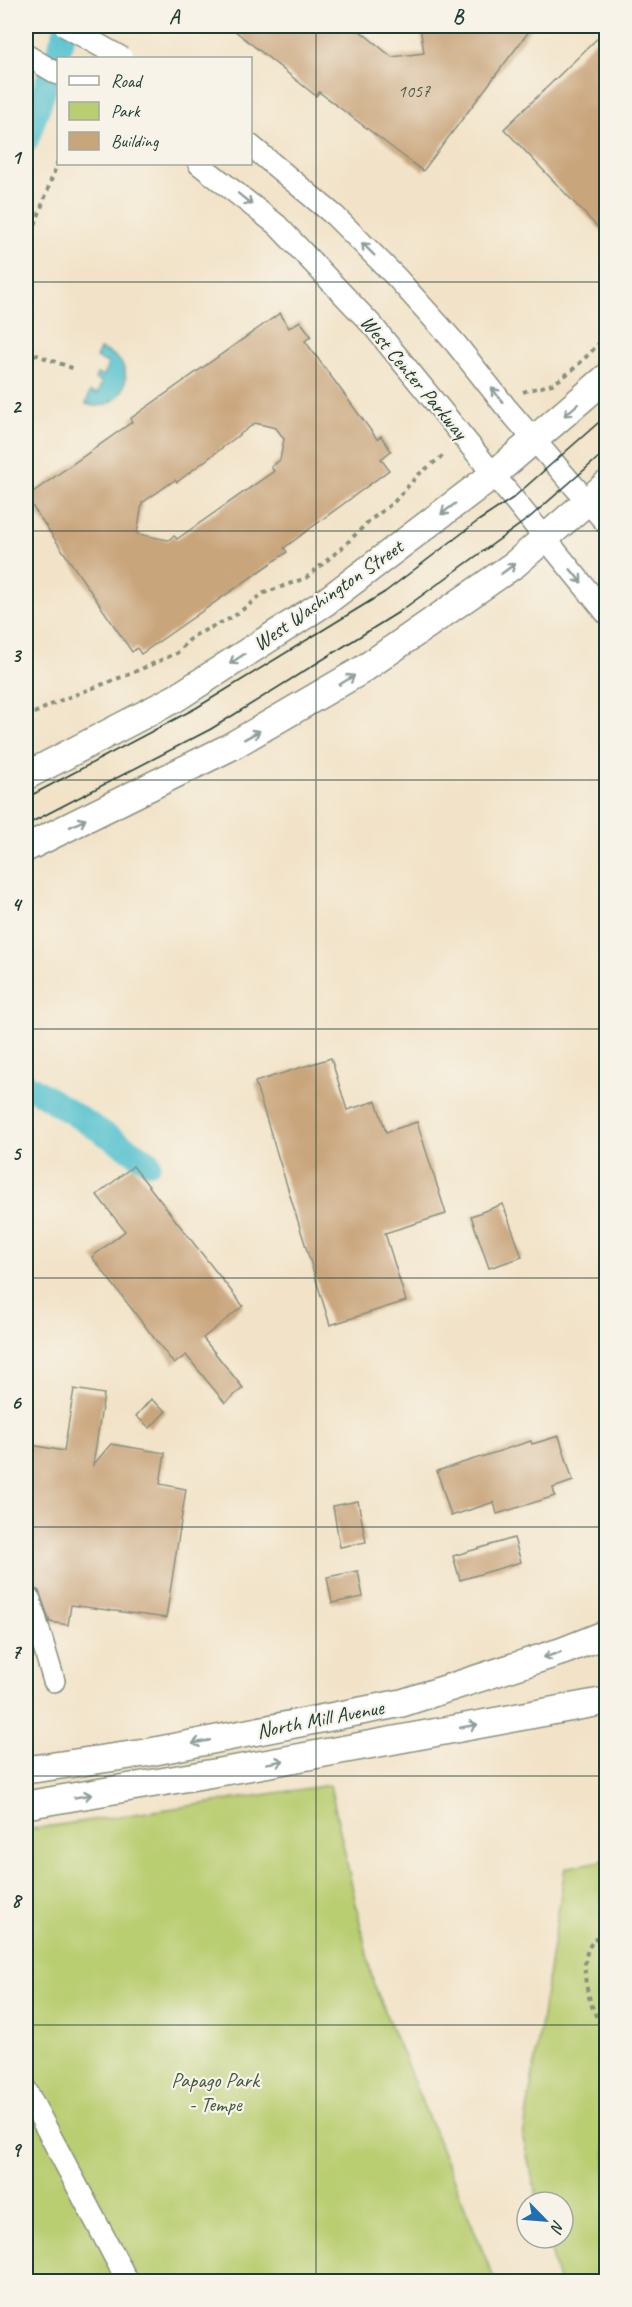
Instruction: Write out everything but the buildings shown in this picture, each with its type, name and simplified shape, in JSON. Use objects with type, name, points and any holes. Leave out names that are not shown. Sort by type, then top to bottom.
[{"type":"main road","name":"West Washington Street","points":[[26,776],[176,698],[324,603],[494,474],[606,378]]},
{"type":"main road","points":[[26,848],[230,747],[307,705],[362,670],[515,564],[597,493]]},
{"type":"main road","name":"North Mill Avenue","points":[[26,1770],[145,1753],[402,1702],[563,1652],[606,1634]]},
{"type":"main road","name":"North Mill Avenue","points":[[26,1805],[237,1769],[606,1701]]},
{"type":"street","points":[[65,26],[120,57]]},
{"type":"street","points":[[26,55],[57,73]]},
{"type":"street","points":[[252,148],[335,216],[373,254],[449,336],[534,440],[597,493],[606,523]]},
{"type":"street","name":"West Center Parkway","points":[[200,165],[277,225],[314,262],[402,360],[606,613]]},
{"type":"street","points":[[26,1601],[30,1600],[54,1681]]},
{"type":"street","points":[[26,2090],[128,2282]]},
{"type":"path","points":[[26,250],[57,164]]},
{"type":"path","points":[[523,392],[538,386],[551,386],[581,362],[606,336]]},
{"type":"path","points":[[26,351],[75,369]]},
{"type":"path","points":[[26,717],[59,701],[132,674],[177,652],[193,636],[233,617],[264,593],[306,578],[368,522],[394,502],[418,475],[445,454]]},
{"type":"path","points":[[606,1933],[599,1936],[587,1952],[584,1971],[589,1995],[606,2032]]},
{"type":"green space","name":"Papago Park - Tempe","points":[[330,1785],[373,1982],[495,2281],[26,2282],[26,1830]]},
{"type":"green space","points":[[606,1860],[606,2281],[558,2281],[550,2250],[575,2250],[575,2190],[535,2190],[523,2138],[565,1868]]},
{"type":"water","points":[[100,349],[113,355],[121,363],[125,372],[125,382],[116,398],[108,404],[97,406],[86,404],[90,392],[97,394],[102,382],[95,379],[97,374],[104,376],[108,363],[96,358]]},
{"type":"waterway","points":[[26,142],[67,26]]},
{"type":"waterway","points":[[26,1084],[149,1162]]},
{"type":"tram line","points":[[26,798],[196,708],[385,592],[478,521],[513,498],[606,416]]},
{"type":"tram line","points":[[26,825],[211,729],[399,612],[529,518],[606,451]]}]
